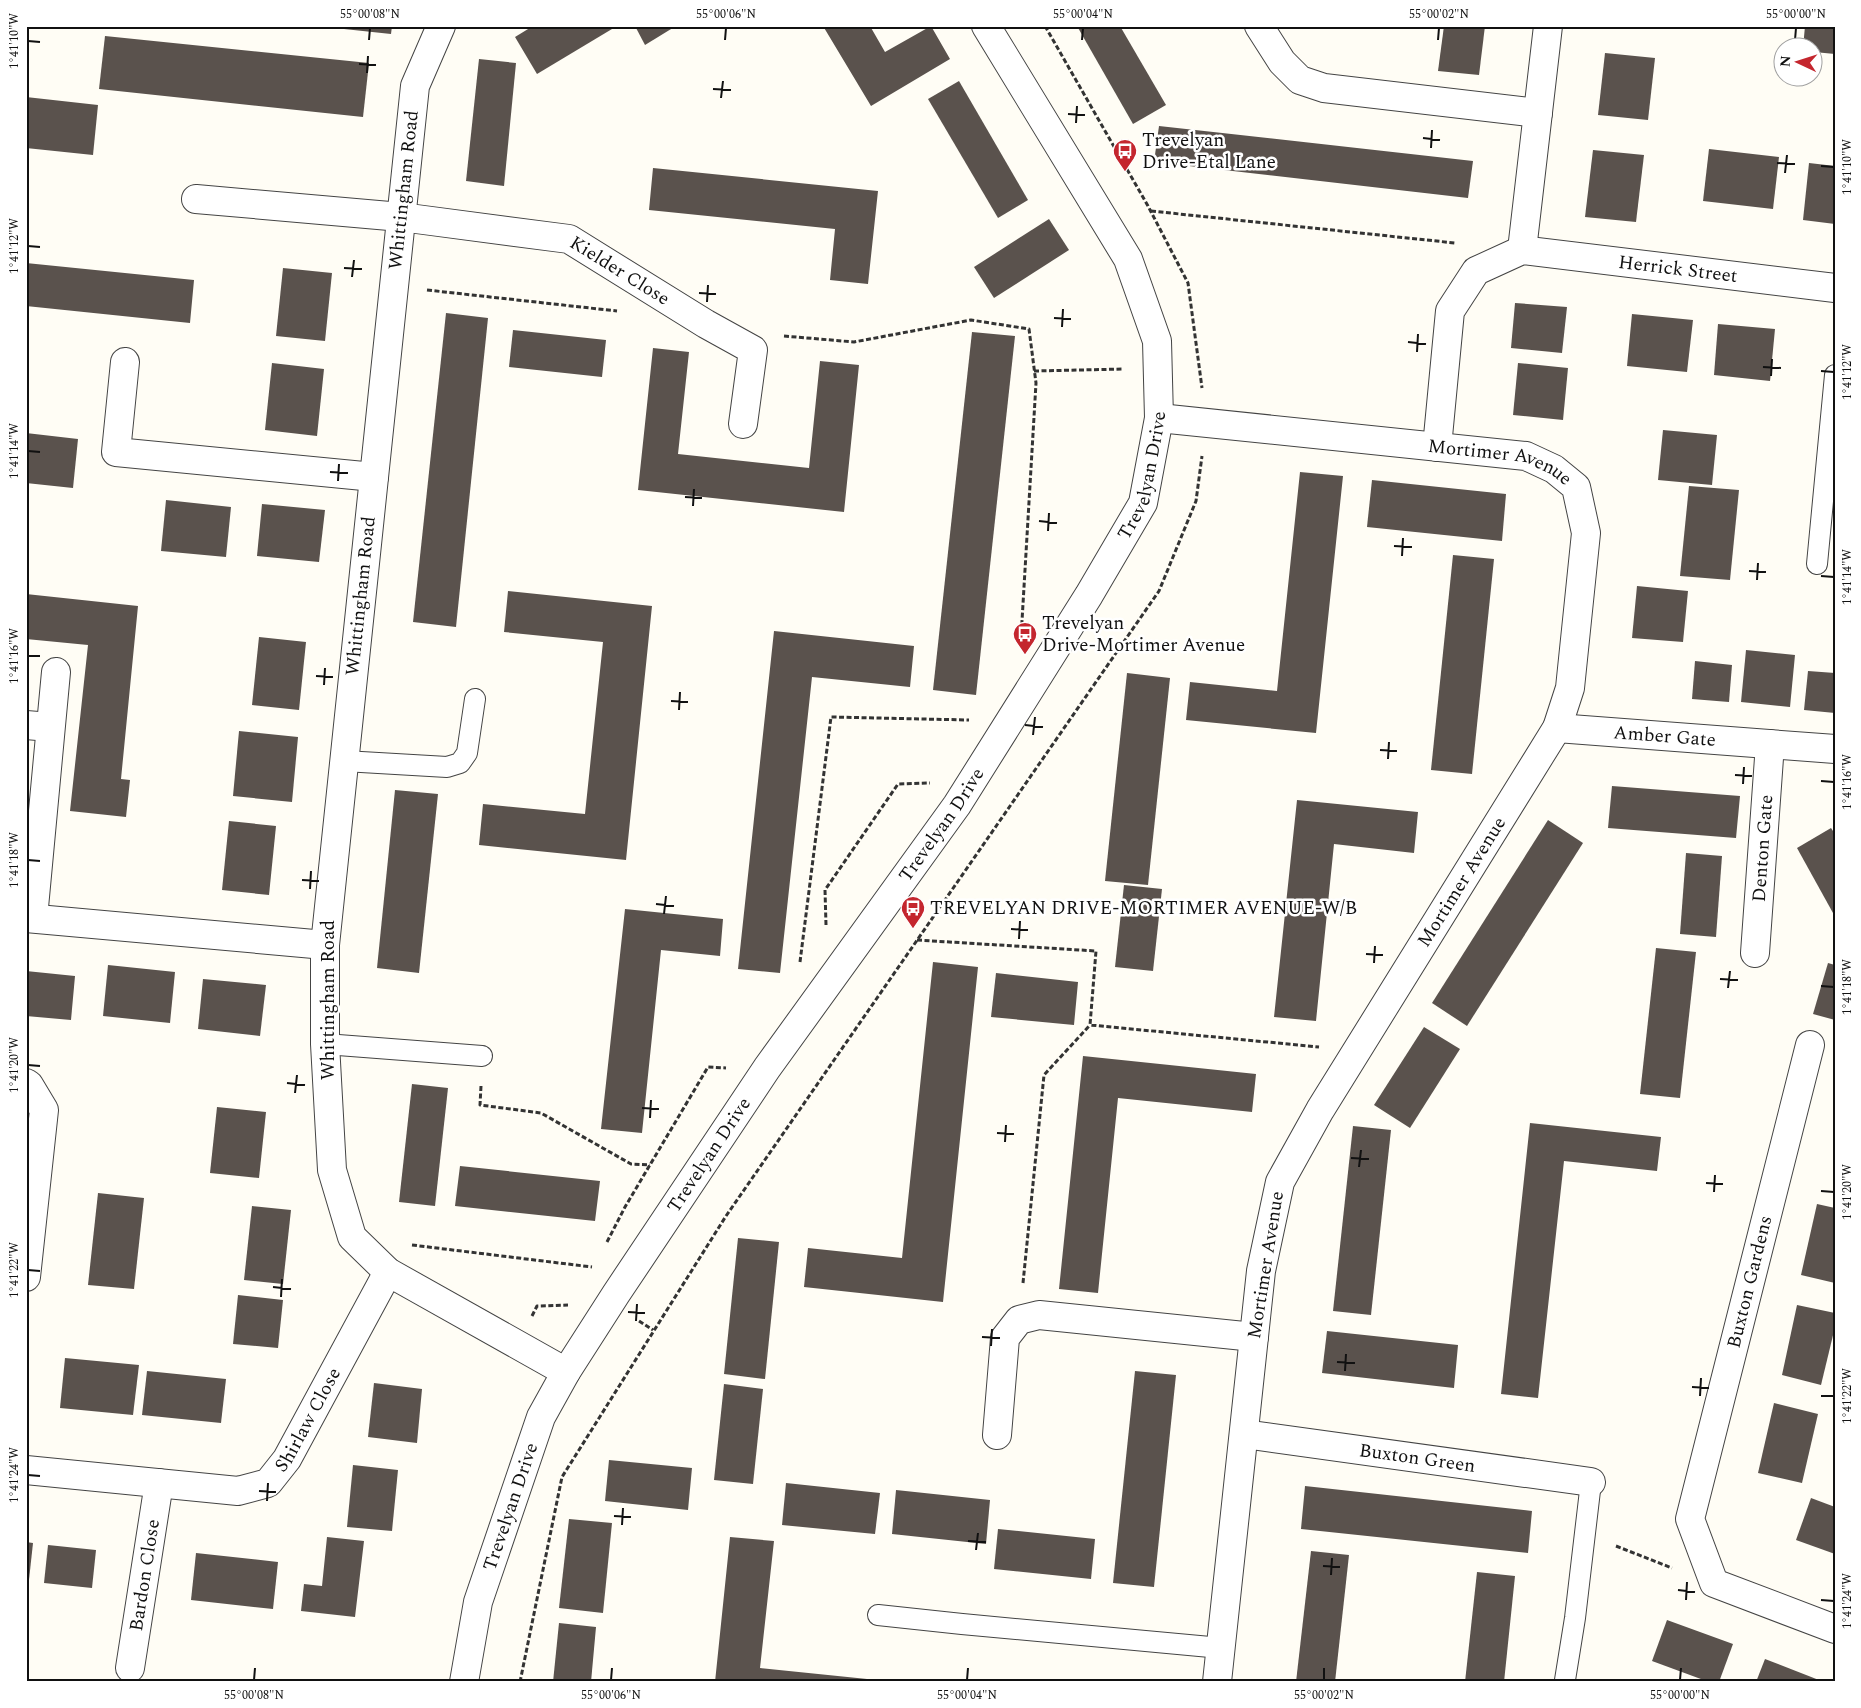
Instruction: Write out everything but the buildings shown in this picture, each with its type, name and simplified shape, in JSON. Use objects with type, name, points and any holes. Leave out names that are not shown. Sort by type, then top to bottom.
[{"type":"street","name":"Whittingham Road","points":[[441,26],[415,86],[324,945],[325,1044],[332,1170],[352,1237],[388,1272],[566,1372]]},
{"type":"street","name":"Trevelyan Drive","points":[[464,1682],[478,1602],[541,1416],[566,1372],[767,1068],[957,805],[1073,620],[1143,503],[1160,418],[1157,342],[1128,259],[986,26]]},
{"type":"street","points":[[1259,26],[1282,62],[1300,80],[1324,88],[1538,113]]},
{"type":"street","points":[[1436,447],[1450,312],[1476,271],[1522,250],[1548,26]]},
{"type":"street","points":[[196,200],[401,218]]},
{"type":"street","name":"Kielder Close","points":[[401,218],[569,239],[706,324],[753,350],[743,424]]},
{"type":"street","name":"Herrick Street","points":[[1522,250],[1835,288]]},
{"type":"street","points":[[125,362],[116,452],[374,477]]},
{"type":"street","name":"Mortimer Avenue","points":[[1160,418],[1526,456],[1554,469],[1576,487],[1586,533],[1570,688],[1557,728],[1320,1110],[1280,1182],[1262,1272],[1217,1682]]},
{"type":"street","points":[[56,672],[38,726],[29,918],[324,945]]},
{"type":"street","name":"Amber Gate","points":[[1557,728],[1835,749]]},
{"type":"street","name":"Denton Gate","points":[[1755,953],[1770,744]]},
{"type":"street","name":"Buxton Gardens","points":[[1714,1583],[1690,1519],[1810,1045]]},
{"type":"street","points":[[26,1083],[44,1110],[26,1276]]},
{"type":"street","name":"Shirlaw Close","points":[[26,1470],[238,1491],[268,1483],[287,1459],[388,1272]]},
{"type":"street","points":[[997,1435],[1005,1338],[1019,1320],[1039,1315],[1254,1337]]},
{"type":"street","name":"Buxton Green","points":[[1244,1434],[1591,1482]]},
{"type":"street","name":"Bardon Close","points":[[129,1675],[159,1484]]},
{"type":"street","points":[[1714,1583],[1835,1629]]},
{"type":"lane","points":[[1817,564],[1835,374]]},
{"type":"lane","points":[[344,762],[447,767],[460,763],[467,753],[474,699]]},
{"type":"lane","points":[[325,1044],[482,1056]]},
{"type":"lane","points":[[1564,1680],[1575,1618],[1591,1482]]},
{"type":"lane","points":[[878,1615],[1221,1648]]},
{"type":"path","points":[[1150,211],[1463,244]]},
{"type":"path","points":[[394,286],[621,311]]},
{"type":"path","points":[[776,335],[854,342],[971,320],[1029,329],[1036,383],[1021,636],[1018,645]]},
{"type":"path","points":[[1034,371],[1158,369]]},
{"type":"path","points":[[800,968],[831,717],[972,720],[968,728]]},
{"type":"path","points":[[826,926],[825,890],[898,784],[936,783]]},
{"type":"path","points":[[916,940],[1096,951],[1090,1025],[1044,1075],[1019,1320]]},
{"type":"path","points":[[1090,1025],[1357,1050]]},
{"type":"path","points":[[482,1056],[480,1105],[540,1113],[631,1164],[650,1165]]},
{"type":"path","points":[[603,1250],[625,1207],[708,1067],[730,1068]]},
{"type":"path","points":[[410,1244],[594,1267],[591,1272]]},
{"type":"path","points":[[517,1346],[537,1306],[567,1306],[571,1300]]},
{"type":"path","points":[[1612,1538],[1616,1547],[1714,1583]]},
{"type":"place","name":"Trevelyan Drive-Etal Lane","points":[[1125,172]]},
{"type":"place","name":"Trevelyan Drive-Mortimer Avenue","points":[[1025,655]]},
{"type":"place","name":"TREVELYAN DRIVE-MORTIMER AVENUE-W/B","points":[[913,929]]}]
